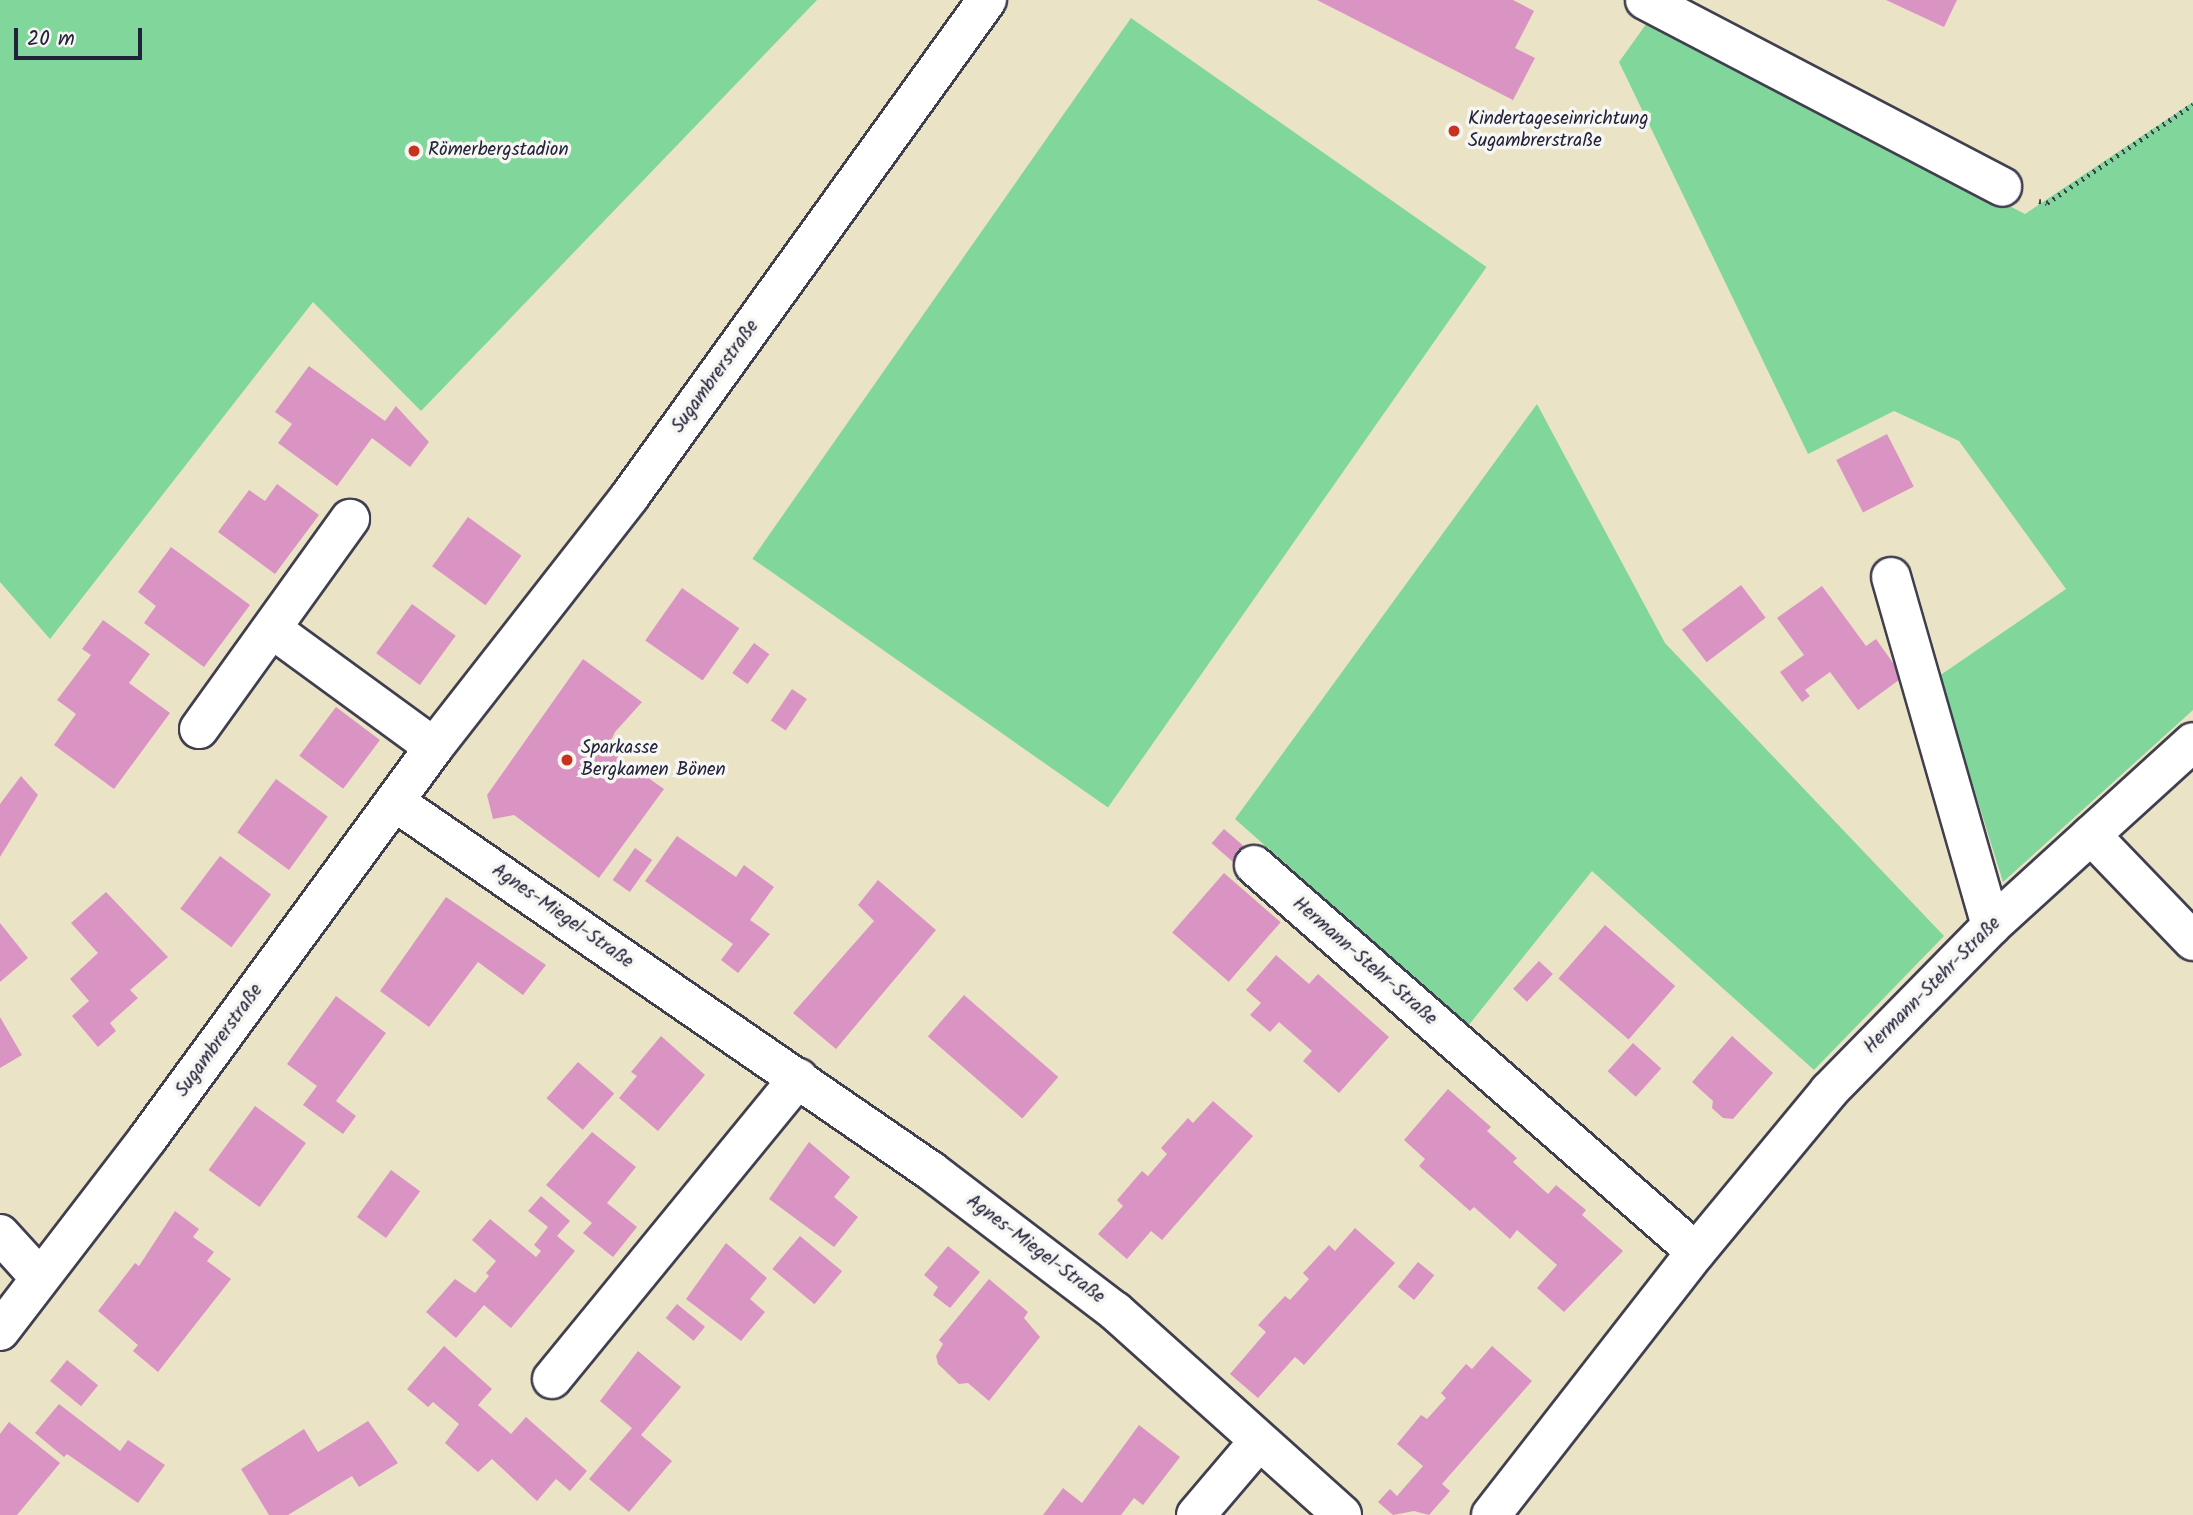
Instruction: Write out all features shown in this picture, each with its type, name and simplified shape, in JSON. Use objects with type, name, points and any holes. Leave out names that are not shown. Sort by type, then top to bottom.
[{"type":"street","name":"Sugambrerstraße","points":[[0,1331],[434,747],[630,496],[987,0]]},
{"type":"street","points":[[1645,0],[2002,187]]},
{"type":"street","points":[[199,729],[350,519]]},
{"type":"street","points":[[1891,577],[1991,926]]},
{"type":"street","points":[[272,629],[434,747]]},
{"type":"street","name":"Hermann-Stehr-Straße","points":[[1492,1515],[1696,1252],[1829,1091],[1991,926],[2193,742]]},
{"type":"street","name":"Agnes-Miegel-Straße","points":[[395,802],[931,1171],[1115,1311],[1342,1515]]},
{"type":"street","points":[[2091,835],[2193,941]]},
{"type":"street","name":"Hermann-Stehr-Straße","points":[[1254,865],[1696,1252]]},
{"type":"street","points":[[552,1379],[798,1078]]},
{"type":"street","points":[[0,1234],[40,1278]]},
{"type":"street","points":[[1196,1515],[1259,1441]]},
{"type":"path","points":[[2002,187],[2047,204],[2193,104]]},
{"type":"green space","name":"Römerbergstadion","points":[[0,0],[817,0],[421,411],[313,302],[50,639],[0,582]]},
{"type":"green space","points":[[1131,18],[1487,267],[1108,808],[752,559]]},
{"type":"green space","points":[[1649,20],[2025,214],[2193,102],[2193,710],[2003,882],[1939,676],[2066,589],[1959,441],[1894,411],[1808,454],[1619,62]]},
{"type":"green space","points":[[1537,404],[1665,643],[1944,936],[1814,1070],[1592,871],[1468,1026],[1235,819]]},
{"type":"building","points":[[1317,0],[1513,0],[1534,11],[1515,48],[1535,58],[1513,100]]},
{"type":"building","points":[[1886,0],[1957,0],[1944,27]]},
{"type":"building","points":[[309,366],[385,421],[396,406],[429,442],[410,467],[372,438],[337,486],[278,443],[292,424],[275,412]]},
{"type":"building","points":[[1887,434],[1914,487],[1863,512],[1836,460]]},
{"type":"building","points":[[277,484],[319,515],[275,574],[218,532],[249,490],[265,501]]},
{"type":"building","points":[[468,517],[521,556],[486,605],[432,566]]},
{"type":"building","points":[[171,547],[250,605],[204,667],[144,623],[156,606],[138,592]]},
{"type":"building","points":[[1741,585],[1766,618],[1707,662],[1682,630]]},
{"type":"building","points":[[1822,586],[1866,646],[1876,639],[1903,677],[1858,710],[1830,672],[1805,690],[1810,696],[1802,702],[1780,672],[1804,655],[1777,618]]},
{"type":"building","points":[[682,588],[739,628],[703,681],[645,640]]},
{"type":"building","points":[[412,604],[456,636],[420,685],[376,653]]},
{"type":"building","points":[[103,620],[150,654],[129,683],[170,713],[114,789],[54,745],[76,714],[57,700],[91,655],[82,649]]},
{"type":"building","points":[[754,643],[769,654],[748,684],[732,673]]},
{"type":"building","name":"Sparkasse Bergkamen Bönen","points":[[583,659],[642,702],[615,732],[607,749],[664,789],[599,878],[514,815],[493,819],[487,795]]},
{"type":"building","points":[[792,689],[807,699],[786,731],[771,721]]},
{"type":"building","points":[[336,707],[380,740],[343,789],[299,756]]},
{"type":"building","points":[[21,776],[38,795],[0,857],[0,804]]},
{"type":"building","points":[[276,779],[328,817],[289,870],[237,832]]},
{"type":"building","points":[[1224,829],[1257,858],[1245,872],[1212,843]]},
{"type":"building","points":[[677,836],[736,877],[744,865],[774,887],[750,920],[770,934],[738,973],[721,960],[733,944],[645,881]]},
{"type":"building","points":[[635,848],[652,860],[630,892],[613,880]]},
{"type":"building","points":[[220,856],[271,895],[231,947],[180,909]]},
{"type":"building","points":[[1224,873],[1281,922],[1229,982],[1172,933]]},
{"type":"building","points":[[878,880],[936,930],[836,1049],[793,1013],[874,921],[858,905]]},
{"type":"building","points":[[106,892],[168,957],[130,990],[138,998],[110,1023],[116,1031],[98,1047],[72,1016],[89,1001],[70,979],[98,953],[71,923]]},
{"type":"building","points":[[446,897],[546,965],[523,995],[478,962],[429,1027],[380,991]]},
{"type":"building","points":[[0,923],[28,958],[0,982]]},
{"type":"building","points":[[1605,925],[1675,986],[1629,1040],[1558,979]]},
{"type":"building","points":[[1276,955],[1309,984],[1318,974],[1389,1037],[1339,1093],[1303,1061],[1312,1051],[1279,1022],[1270,1032],[1250,1015],[1261,1003],[1246,990]]},
{"type":"building","points":[[1539,961],[1553,974],[1527,1002],[1513,989]]},
{"type":"building","points":[[964,995],[1058,1077],[1022,1119],[928,1037]]},
{"type":"building","points":[[336,996],[386,1033],[336,1101],[356,1116],[343,1134],[303,1105],[317,1086],[287,1064]]},
{"type":"building","points":[[0,1017],[22,1055],[0,1068]]},
{"type":"building","points":[[661,1036],[705,1075],[658,1131],[619,1098],[637,1076],[631,1072]]},
{"type":"building","points":[[1732,1036],[1773,1073],[1733,1119],[1723,1118],[1712,1108],[1713,1101],[1692,1082]]},
{"type":"building","points":[[1633,1043],[1661,1068],[1636,1097],[1608,1071]]},
{"type":"building","points":[[578,1062],[614,1093],[583,1130],[547,1098]]},
{"type":"building","points":[[1448,1089],[1491,1127],[1487,1131],[1517,1158],[1513,1162],[1548,1194],[1556,1185],[1586,1210],[1582,1215],[1623,1251],[1564,1312],[1537,1288],[1557,1265],[1517,1230],[1510,1239],[1474,1207],[1470,1211],[1419,1166],[1425,1159],[1404,1140]]},
{"type":"building","points":[[1213,1101],[1253,1136],[1162,1240],[1151,1231],[1127,1259],[1098,1234],[1123,1206],[1117,1200],[1142,1171],[1148,1176],[1167,1154],[1161,1148],[1188,1118],[1193,1123]]},
{"type":"building","points":[[255,1106],[306,1143],[260,1207],[209,1170]]},
{"type":"building","points":[[592,1132],[636,1167],[607,1203],[637,1227],[613,1257],[583,1233],[592,1223],[546,1185]]},
{"type":"building","points":[[809,1142],[850,1177],[834,1197],[858,1217],[834,1247],[769,1199]]},
{"type":"building","points":[[391,1170],[420,1191],[386,1238],[357,1217]]},
{"type":"building","points":[[541,1196],[570,1221],[557,1236],[575,1251],[511,1328],[484,1305],[456,1338],[426,1312],[455,1279],[475,1293],[489,1276],[486,1273],[496,1261],[472,1240],[490,1219],[536,1257],[541,1251],[534,1245],[548,1227],[528,1211]]},
{"type":"building","points":[[175,1211],[199,1229],[193,1237],[214,1252],[207,1261],[231,1279],[158,1372],[133,1351],[138,1345],[98,1311],[135,1263],[139,1266]]},
{"type":"building","points":[[1355,1228],[1395,1263],[1304,1365],[1295,1357],[1258,1398],[1230,1374],[1266,1332],[1258,1325],[1285,1296],[1290,1300],[1309,1279],[1303,1273],[1329,1245],[1335,1251]]},
{"type":"building","points":[[800,1236],[842,1271],[814,1304],[772,1269]]},
{"type":"building","points":[[726,1243],[767,1278],[750,1299],[765,1312],[741,1341],[686,1299]]},
{"type":"building","points":[[948,1246],[980,1272],[950,1308],[933,1295],[938,1287],[924,1275]]},
{"type":"building","points":[[1418,1262],[1434,1275],[1414,1300],[1398,1287]]},
{"type":"building","points":[[989,1279],[1028,1312],[1024,1318],[1040,1337],[989,1401],[968,1383],[959,1384],[938,1364],[936,1356],[943,1344],[939,1340]]},
{"type":"building","points":[[677,1304],[705,1327],[694,1341],[666,1318]]},
{"type":"building","points":[[444,1346],[492,1389],[478,1405],[511,1434],[526,1417],[587,1471],[570,1491],[556,1479],[537,1501],[492,1459],[478,1472],[445,1443],[459,1424],[433,1402],[428,1407],[407,1389]]},
{"type":"building","points":[[1492,1346],[1532,1381],[1442,1484],[1450,1491],[1429,1515],[1414,1511],[1393,1515],[1378,1502],[1390,1489],[1397,1496],[1423,1466],[1397,1444],[1421,1415],[1427,1419],[1446,1398],[1441,1393],[1466,1364],[1472,1369]]},
{"type":"building","points":[[638,1351],[681,1387],[641,1435],[672,1461],[629,1512],[589,1479],[632,1428],[600,1401]]},
{"type":"building","points":[[67,1360],[98,1385],[81,1406],[50,1381]]},
{"type":"building","points":[[59,1404],[120,1451],[128,1440],[165,1465],[138,1503],[67,1454],[64,1457],[35,1433]]},
{"type":"building","points":[[368,1421],[398,1463],[359,1487],[352,1476],[288,1515],[269,1515],[241,1469],[304,1429],[318,1452]]},
{"type":"building","points":[[9,1422],[60,1463],[17,1515],[0,1515],[0,1434]]},
{"type":"building","points":[[1139,1425],[1180,1457],[1143,1505],[1134,1498],[1121,1515],[1043,1515],[1063,1488],[1082,1503]]},
{"type":"place","name":"Kindertageseinrichtung Sugambrerstraße","points":[[1454,131]]},
{"type":"place","name":"Römerbergstadion","points":[[414,151]]},
{"type":"place","name":"Sparkasse Bergkamen Bönen","points":[[567,760]]}]
